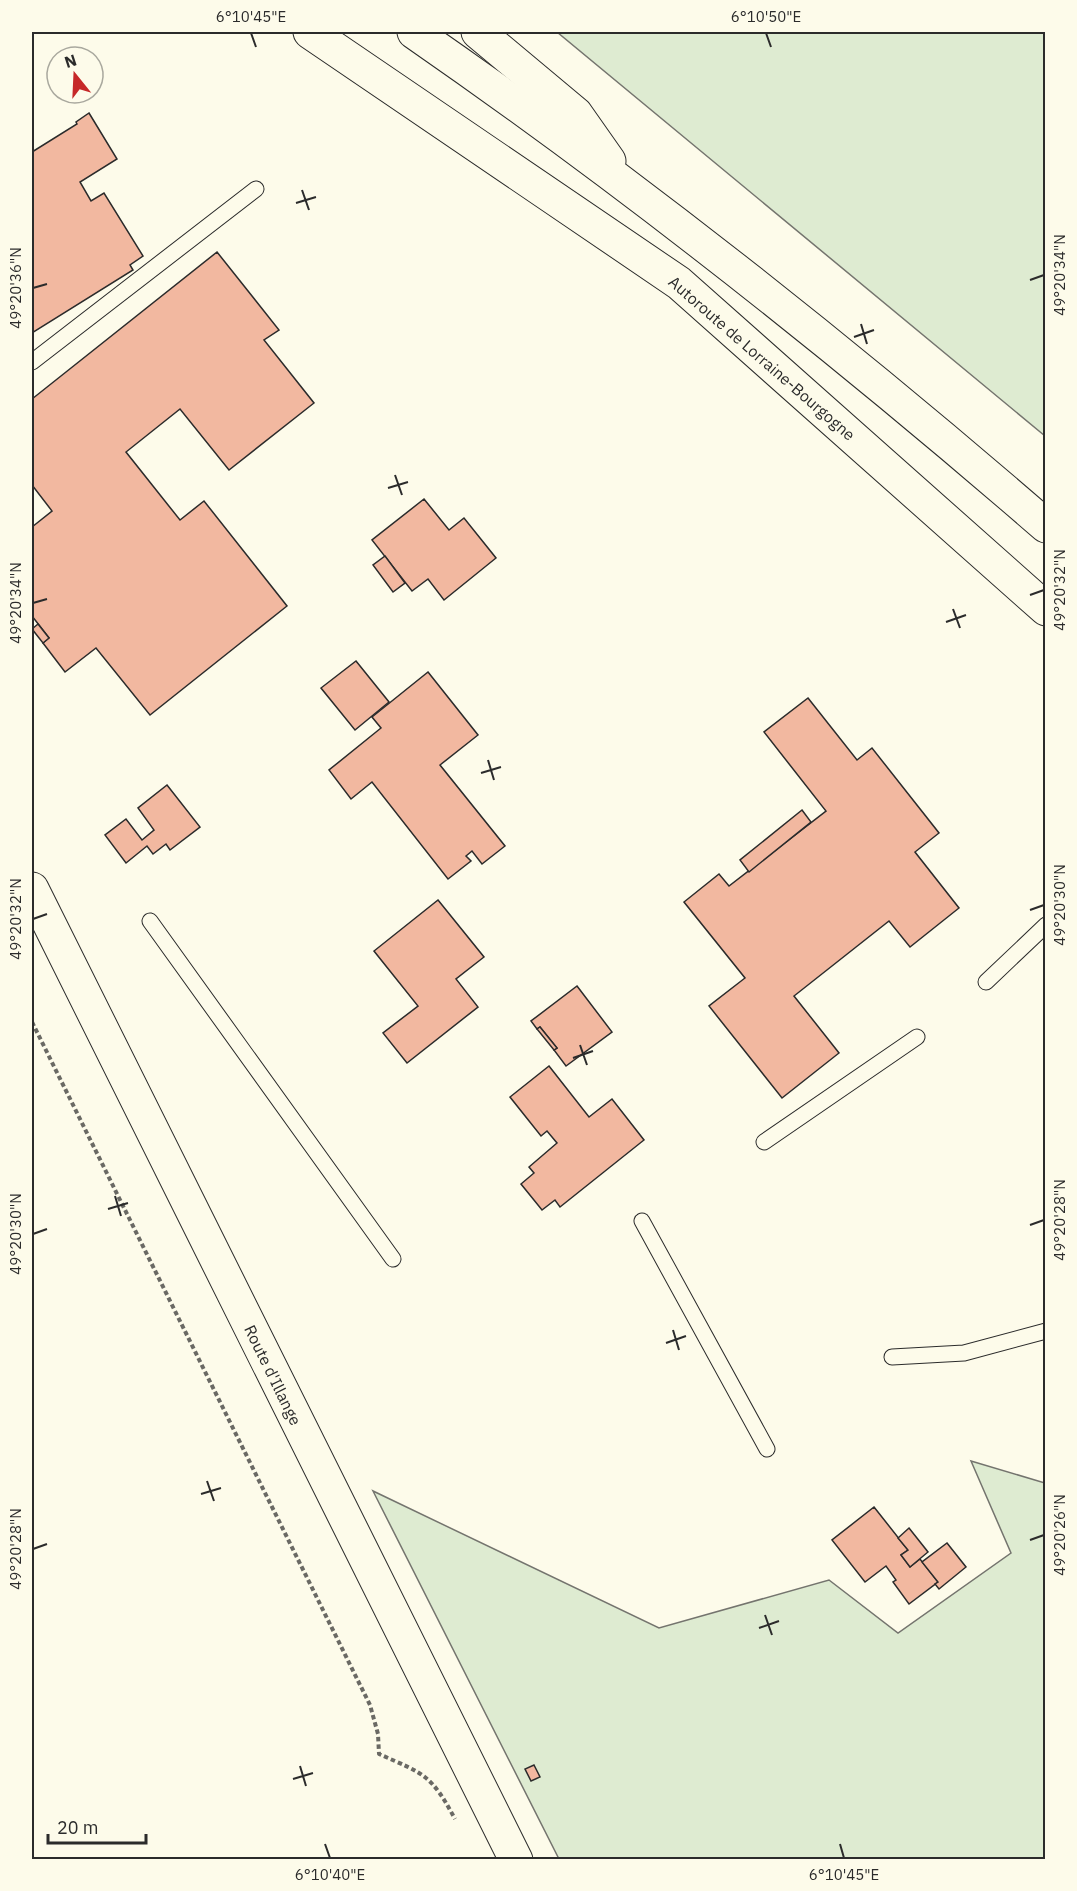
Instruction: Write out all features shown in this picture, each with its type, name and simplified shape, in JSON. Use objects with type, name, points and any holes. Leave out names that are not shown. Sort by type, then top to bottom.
[{"type":"main road","name":"Autoroute de Lorraine-Bourgogne","points":[[310,32],[679,283],[1046,609]]},
{"type":"main road","points":[[414,32],[626,184],[867,375],[1046,526]]},
{"type":"main road","points":[[478,32],[576,114],[626,184]]},
{"type":"main road","name":"Route d'Illange","points":[[32,889],[516,1860]]},
{"type":"lane","points":[[32,362],[256,189]]},
{"type":"lane","points":[[150,921],[393,1259]]},
{"type":"lane","points":[[986,982],[1046,925]]},
{"type":"lane","points":[[764,1142],[917,1037]]},
{"type":"lane","points":[[642,1221],[767,1449]]},
{"type":"lane","points":[[892,1358],[964,1353],[1046,1331]]},
{"type":"path","points":[[32,1022],[370,1705],[378,1734],[379,1754],[420,1772],[434,1783],[460,1827]]},
{"type":"green space","points":[[557,32],[1045,32],[1045,436]]},
{"type":"green space","points":[[971,1461],[1045,1483],[1045,1859],[559,1859],[373,1491],[659,1628],[829,1580],[898,1633],[1011,1553]]},
{"type":"building","points":[[89,113],[117,159],[80,182],[91,201],[104,193],[143,256],[130,265],[133,270],[32,333],[32,152],[77,124],[76,122]]},
{"type":"building","points":[[217,252],[279,330],[264,340],[314,403],[229,470],[180,409],[126,452],[180,520],[204,501],[287,606],[150,715],[96,648],[65,672],[43,643],[49,638],[32,616],[32,527],[52,511],[32,485],[32,399]]},
{"type":"building","points":[[424,499],[449,530],[464,518],[496,558],[444,600],[428,579],[412,591],[372,540]]},
{"type":"building","points":[[385,556],[405,583],[393,592],[373,565]]},
{"type":"building","points":[[38,624],[49,638],[43,643],[32,629]]},
{"type":"building","points":[[356,661],[389,702],[355,730],[321,688]]},
{"type":"building","points":[[428,672],[478,735],[440,765],[505,846],[482,864],[472,851],[466,856],[471,861],[448,879],[372,782],[351,799],[329,770],[381,728],[372,717]]},
{"type":"building","points":[[808,698],[857,760],[872,748],[939,833],[915,852],[959,908],[910,947],[889,921],[794,996],[839,1053],[782,1098],[709,1006],[745,978],[684,902],[719,874],[729,886],[826,811],[764,732]]},
{"type":"building","points":[[167,785],[200,827],[170,850],[166,844],[153,854],[147,846],[126,863],[105,835],[126,819],[142,840],[154,830],[138,808]]},
{"type":"building","points":[[802,810],[811,822],[749,872],[740,860]]},
{"type":"building","points":[[438,900],[484,957],[456,979],[478,1007],[407,1063],[383,1033],[418,1006],[374,951]]},
{"type":"building","points":[[577,986],[612,1032],[566,1066],[554,1050],[557,1048],[540,1027],[537,1029],[531,1021]]},
{"type":"building","points":[[540,1027],[557,1048],[554,1050],[537,1029]]},
{"type":"building","points":[[549,1066],[589,1117],[612,1099],[644,1140],[560,1207],[555,1200],[542,1210],[521,1184],[534,1173],[529,1167],[557,1143],[547,1131],[541,1136],[510,1097]]},
{"type":"building","points":[[874,1507],[908,1550],[901,1555],[910,1567],[920,1559],[938,1582],[909,1604],[893,1582],[896,1580],[886,1566],[865,1582],[832,1540]]},
{"type":"building","points":[[909,1528],[928,1552],[910,1567],[901,1555],[908,1550],[898,1538]]},
{"type":"building","points":[[947,1543],[966,1567],[939,1589],[935,1584],[938,1582],[922,1562]]},
{"type":"building","points":[[534,1765],[540,1777],[531,1781],[525,1769]]}]
